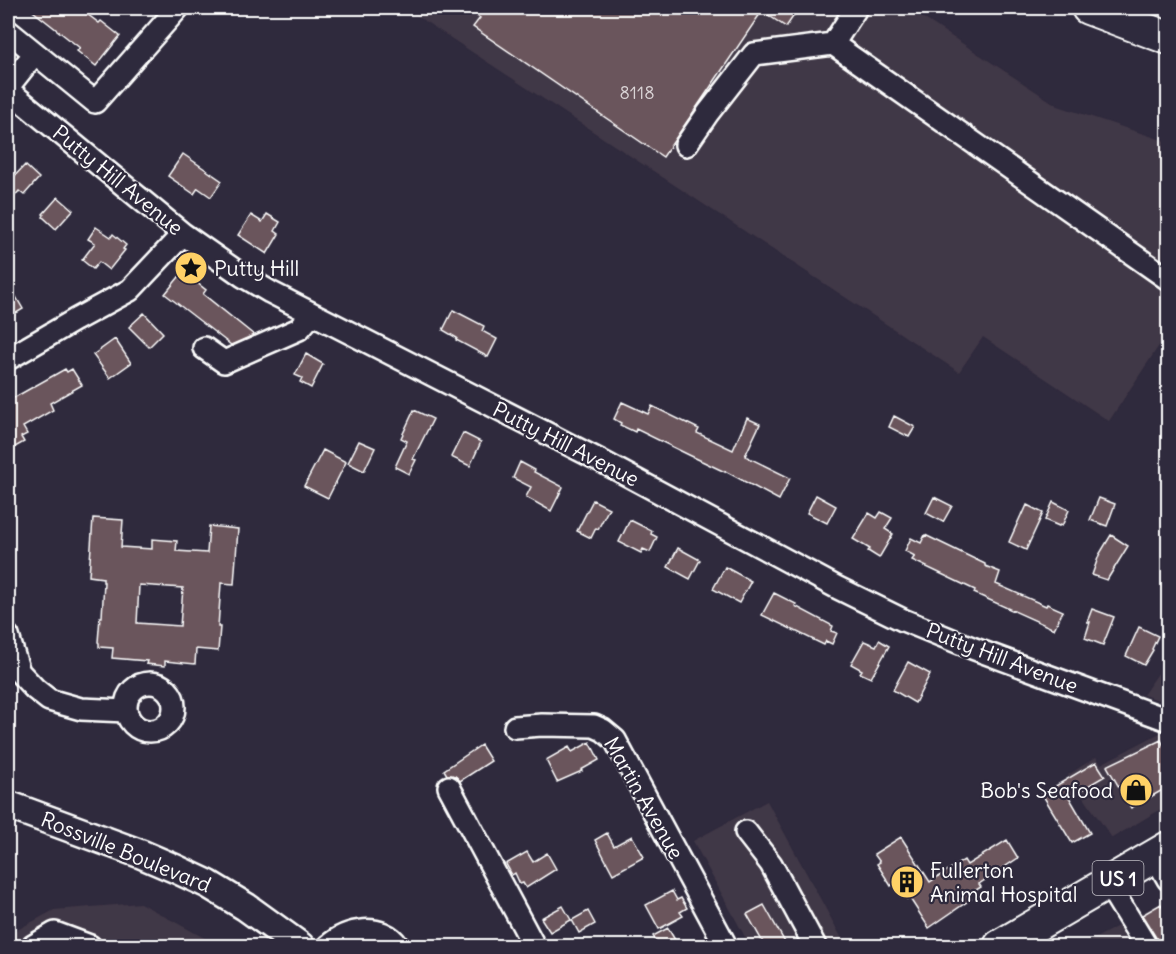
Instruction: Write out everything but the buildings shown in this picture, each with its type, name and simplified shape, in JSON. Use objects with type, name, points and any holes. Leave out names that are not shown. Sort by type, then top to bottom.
[{"type":"highway","points":[[1088,8],[1154,29],[1168,38]]},
{"type":"highway","name":"US 1","points":[[1000,946],[1108,884],[1164,861]]},
{"type":"main road","name":"Rossville Boulevard","points":[[8,805],[184,872],[246,907],[295,945]]},
{"type":"street","points":[[8,31],[95,102],[178,8]]},
{"type":"street","points":[[833,44],[855,8]]},
{"type":"street","points":[[686,145],[754,54],[833,44],[1168,279]]},
{"type":"street","points":[[8,89],[34,53]]},
{"type":"street","name":"Putty Hill Avenue","points":[[8,89],[183,234],[270,292],[601,461],[838,588],[903,620],[972,648],[1167,716]]},
{"type":"street","points":[[8,359],[130,290],[183,234]]},
{"type":"street","points":[[204,348],[224,362],[299,329],[312,314]]},
{"type":"street","points":[[8,636],[19,672],[49,700],[81,709],[126,711]]},
{"type":"street","name":"Martin Avenue","points":[[515,728],[542,725],[594,726],[615,740],[726,946]]},
{"type":"street","points":[[449,787],[534,946]]},
{"type":"street","points":[[746,832],[771,864],[815,946]]},
{"type":"street","points":[[1108,884],[1146,946]]},
{"type":"street","points":[[328,946],[355,931],[370,930],[382,933],[398,946]]},
{"type":"street","points":[[33,946],[56,933],[90,946]]},
{"type":"shaded area","points":[[405,8],[908,8],[1058,106],[1168,142],[1168,332],[1109,421],[983,337],[959,372]]},
{"type":"shaded area","points":[[1168,659],[1168,703],[1143,695]]},
{"type":"shaded area","points":[[1160,733],[1168,736],[1168,805],[1112,838],[1068,775],[1096,757],[1101,764]]},
{"type":"shaded area","points":[[767,801],[846,946],[750,946],[693,841]]},
{"type":"shaded area","points":[[1168,899],[1168,946],[1081,946]]},
{"type":"shaded area","points":[[140,903],[219,946],[8,946],[8,935],[54,910]]},
{"type":"place","name":"Putty Hill","points":[[191,268]]},
{"type":"place","name":"Bob's Seafood","points":[[1136,790]]},
{"type":"place","name":"Fullerton Animal Hospital","points":[[907,882]]}]
